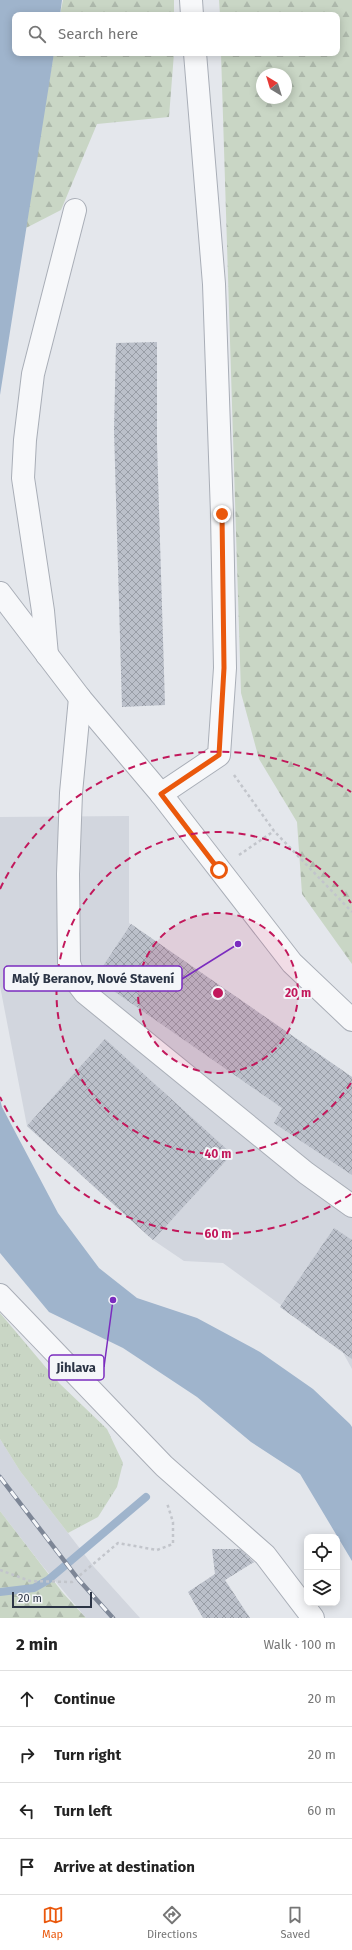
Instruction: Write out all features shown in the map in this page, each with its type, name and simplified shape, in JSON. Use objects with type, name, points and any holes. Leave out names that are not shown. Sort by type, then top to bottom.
[{"type":"street","points":[[192,0],[192,12]]},
{"type":"street","points":[[161,794],[219,755],[224,668],[220,451],[214,284],[196,56]]},
{"type":"street","points":[[47,655],[43,611],[23,478],[24,440],[33,374],[75,210]]},
{"type":"street","points":[[0,593],[80,698],[161,794],[292,963],[352,1020]]},
{"type":"street","points":[[80,698],[70,793],[68,874],[69,963],[75,980],[85,993],[306,1173],[352,1206]]},
{"type":"street","points":[[0,1295],[164,1466],[265,1555],[313,1618]]},
{"type":"path","points":[[219,755],[274,831],[352,912]]},
{"type":"path","points":[[247,850],[274,831]]},
{"type":"path","points":[[0,1570],[30,1581],[72,1582],[118,1543],[157,1550],[173,1544],[173,1522],[165,1499],[164,1466]]},
{"type":"shaded area","points":[[129,816],[129,923],[352,1077],[352,1369],[341,1349],[223,1263],[184,1261],[153,1240],[27,1126],[0,986],[0,817]]},
{"type":"shaded area","points":[[0,1439],[20,1471],[94,1567],[140,1618],[86,1618],[41,1564],[0,1511]]},
{"type":"green space","points":[[63,0],[174,0],[174,12],[61,12]]},
{"type":"green space","points":[[219,0],[352,0],[352,964],[302,894],[297,822],[259,759],[241,693],[221,56],[340,56],[340,12],[220,12]]},
{"type":"green space","points":[[53,56],[174,56],[169,117],[97,124],[61,210],[26,228],[39,138]]},
{"type":"green space","points":[[0,1313],[59,1383],[107,1429],[123,1463],[117,1487],[98,1517],[68,1533],[20,1471],[0,1439]]},
{"type":"green space","points":[[0,1511],[63,1593],[86,1618],[0,1618]]},
{"type":"water","points":[[0,0],[62,0],[60,12],[12,12],[12,56],[54,56],[0,395]]},
{"type":"water","points":[[0,1099],[2,1107],[58,1213],[99,1268],[137,1298],[197,1318],[260,1352],[313,1389],[350,1424],[352,1427],[352,1561],[340,1541],[340,1534],[336,1534],[300,1474],[251,1442],[197,1397],[123,1348],[49,1312],[0,1253]]},
{"type":"building","points":[[157,342],[157,443],[165,705],[122,707],[114,430],[116,343]]},
{"type":"building","points":[[131,924],[352,1077],[352,1175],[274,1123],[282,1108],[95,978]]},
{"type":"building","points":[[105,1039],[232,1154],[153,1240],[27,1126]]},
{"type":"building","points":[[334,1228],[352,1240],[352,1359],[280,1307]]},
{"type":"building","points":[[212,1549],[240,1549],[254,1562],[225,1580],[250,1618],[203,1618],[188,1592],[215,1574]]},
{"type":"waterway","points":[[0,1592],[34,1588],[48,1580],[146,1497]]},
{"type":"railway","points":[[0,1477],[79,1580],[113,1618]]},
{"type":"place","name":"Malý Beranov, Nové Stavení","points":[[238,944]]},
{"type":"place","name":"Jihlava","points":[[113,1300]]},
{"type":"route","points":[[219,870],[161,794],[219,755],[224,668],[222,514]]}]
